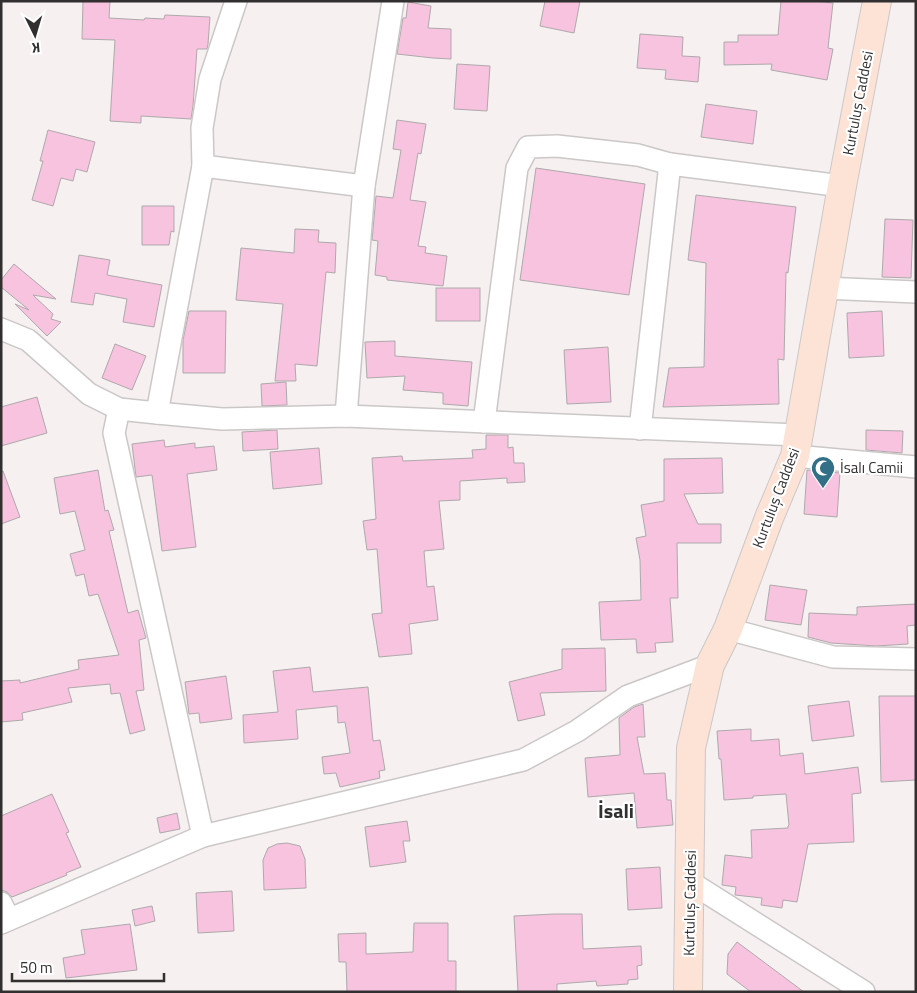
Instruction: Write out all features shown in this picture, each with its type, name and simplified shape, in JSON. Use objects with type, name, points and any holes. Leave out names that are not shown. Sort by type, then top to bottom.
[{"type":"main road","name":"Kurtuluş Caddesi","points":[[688,992],[692,748],[710,665],[728,630],[797,445],[842,186],[877,1]]},
{"type":"street","points":[[157,413],[204,166],[202,128],[210,79],[236,1]]},
{"type":"street","points":[[346,416],[364,186],[392,1]]},
{"type":"street","points":[[484,422],[517,168],[528,147],[557,146],[638,155],[670,164],[842,186]]},
{"type":"street","points":[[640,429],[670,164]]},
{"type":"street","points":[[204,166],[364,186]]},
{"type":"street","points":[[824,288],[916,292]]},
{"type":"street","points":[[1,329],[28,340],[89,394],[119,408],[222,419],[346,416],[640,429],[797,445],[916,467]]},
{"type":"street","points":[[119,408],[114,434],[202,836]]},
{"type":"street","points":[[728,630],[833,657],[916,659]]},
{"type":"street","points":[[4,915],[202,836],[523,760],[577,731],[628,696],[710,665]]},
{"type":"street","points":[[690,882],[864,992]]},
{"type":"building","points":[[83,1],[110,1],[109,18],[164,19],[165,15],[210,17],[207,49],[197,49],[191,119],[141,116],[141,123],[110,121],[115,40],[82,39]]},
{"type":"building","points":[[545,1],[580,1],[574,33],[540,26]]},
{"type":"building","points":[[781,1],[833,3],[828,48],[833,49],[827,80],[771,70],[772,64],[724,65],[724,42],[738,42],[738,35],[778,35]]},
{"type":"building","points":[[408,2],[431,6],[428,28],[451,29],[451,59],[397,54],[403,18],[406,18]]},
{"type":"building","points":[[640,34],[683,37],[682,56],[700,57],[698,82],[665,79],[666,70],[637,68]]},
{"type":"building","points":[[457,64],[490,66],[487,111],[454,109]]},
{"type":"building","points":[[706,104],[757,111],[753,144],[701,137]]},
{"type":"building","points":[[397,120],[426,124],[421,154],[418,153],[410,200],[426,202],[418,246],[426,247],[425,253],[447,256],[443,286],[387,280],[387,277],[375,275],[378,241],[372,240],[376,196],[393,198],[401,150],[393,149]]},
{"type":"building","points":[[48,130],[95,142],[87,172],[76,169],[73,181],[61,178],[53,206],[32,200],[43,161],[40,161]]},
{"type":"building","points":[[536,168],[645,184],[629,295],[520,280]]},
{"type":"building","points":[[696,195],[796,207],[788,273],[786,272],[784,360],[778,359],[779,404],[663,407],[669,368],[704,367],[706,263],[688,260]]},
{"type":"building","points":[[142,206],[174,206],[174,232],[171,231],[169,245],[142,245]]},
{"type":"building","points":[[885,219],[913,220],[911,278],[882,277]]},
{"type":"building","points":[[295,229],[319,230],[318,242],[336,243],[335,273],[326,272],[317,366],[295,364],[296,381],[275,381],[283,304],[236,300],[241,248],[294,253]]},
{"type":"building","points":[[79,255],[110,260],[107,275],[162,285],[154,327],[123,322],[127,299],[95,293],[93,305],[71,302]]},
{"type":"building","points":[[14,264],[56,299],[33,295],[53,314],[51,319],[61,322],[47,336],[15,304],[29,310],[1,287],[1,280]]},
{"type":"building","points":[[436,288],[480,288],[480,321],[436,321]]},
{"type":"building","points":[[189,311],[226,311],[225,373],[183,373],[183,340]]},
{"type":"building","points":[[882,311],[884,356],[849,358],[847,313]]},
{"type":"building","points":[[395,341],[395,356],[472,362],[468,406],[443,404],[443,393],[403,390],[405,376],[367,378],[365,342]]},
{"type":"building","points":[[115,344],[146,356],[132,390],[102,378]]},
{"type":"building","points":[[608,347],[611,402],[567,404],[564,350]]},
{"type":"building","points":[[286,382],[287,405],[262,406],[261,384]]},
{"type":"building","points":[[37,397],[47,433],[1,446],[1,407]]},
{"type":"building","points":[[277,430],[278,449],[243,451],[242,432]]},
{"type":"building","points":[[866,430],[903,431],[902,453],[866,450]]},
{"type":"building","points":[[486,435],[508,435],[508,448],[513,447],[514,463],[524,463],[525,482],[507,483],[507,478],[460,481],[460,500],[439,501],[444,549],[424,551],[427,587],[434,586],[438,620],[409,624],[412,654],[379,657],[372,614],[382,613],[377,549],[367,550],[363,521],[376,519],[372,458],[402,456],[403,461],[473,458],[472,450],[486,449]]},
{"type":"building","points":[[164,440],[165,447],[195,443],[195,448],[214,446],[217,470],[187,474],[196,547],[162,551],[152,475],[136,477],[132,444]]},
{"type":"building","points":[[319,448],[322,484],[273,489],[270,452]]},
{"type":"building","points":[[722,458],[723,493],[684,494],[698,524],[721,524],[721,543],[677,543],[678,598],[670,598],[673,642],[655,643],[656,652],[637,653],[636,639],[601,640],[599,602],[641,600],[640,560],[636,538],[646,536],[641,505],[664,501],[664,459]]},
{"type":"building","points":[[98,470],[105,511],[108,510],[114,530],[109,531],[128,613],[138,610],[146,638],[139,640],[144,690],[136,691],[145,730],[130,734],[120,693],[111,694],[110,684],[68,688],[72,702],[22,713],[23,720],[1,722],[1,681],[20,680],[20,683],[79,669],[78,660],[119,655],[98,594],[89,596],[84,574],[76,576],[70,554],[85,550],[75,511],[60,514],[54,478]]},
{"type":"building","name":"İsalı Camii","points":[[807,470],[840,473],[837,517],[804,514]]},
{"type":"building","points":[[1,471],[3,471],[20,517],[1,524]]},
{"type":"building","points":[[770,585],[807,590],[801,625],[765,620]]},
{"type":"building","points":[[916,604],[916,625],[907,626],[908,644],[876,646],[831,643],[808,637],[809,613],[857,615],[857,607]]},
{"type":"building","points":[[605,648],[606,691],[540,693],[545,715],[518,721],[509,682],[562,669],[562,649]]},
{"type":"building","points":[[310,667],[313,692],[368,687],[373,741],[380,740],[385,770],[379,771],[380,778],[340,787],[336,773],[324,774],[322,757],[350,753],[345,722],[338,723],[337,706],[296,710],[298,739],[244,743],[243,715],[278,712],[273,671]]},
{"type":"building","points":[[226,676],[232,719],[200,723],[199,713],[189,714],[185,682]]},
{"type":"building","points":[[879,696],[916,696],[916,780],[881,782]]},
{"type":"building","points":[[849,701],[854,736],[812,741],[808,706]]},
{"type":"building","points":[[643,704],[645,737],[637,737],[644,774],[665,773],[667,800],[671,800],[673,825],[637,828],[634,793],[588,797],[585,758],[620,755],[619,718],[634,707]]},
{"type":"building","points":[[751,729],[751,741],[779,739],[780,756],[803,753],[805,774],[858,767],[861,793],[852,794],[854,842],[808,844],[797,902],[783,900],[782,908],[761,905],[762,898],[735,895],[736,887],[722,885],[725,855],[752,858],[751,830],[788,828],[789,825],[786,794],[724,800],[717,731]]},
{"type":"building","points":[[52,794],[69,832],[66,833],[81,867],[66,873],[67,875],[12,897],[7,892],[1,890],[1,816]]},
{"type":"building","points":[[177,813],[180,829],[160,833],[157,818]]},
{"type":"building","points":[[407,821],[410,841],[403,841],[406,862],[370,867],[365,827]]},
{"type":"building","points":[[287,843],[300,846],[305,859],[306,888],[264,890],[263,860],[268,848],[277,844]]},
{"type":"building","points":[[660,867],[662,908],[628,910],[626,869]]},
{"type":"building","points":[[232,891],[234,931],[198,933],[196,893]]},
{"type":"building","points":[[152,906],[155,921],[135,926],[132,910]]},
{"type":"building","points":[[582,914],[583,949],[641,946],[642,965],[637,966],[638,979],[628,980],[628,984],[597,986],[596,981],[557,984],[557,992],[518,992],[514,916]]},
{"type":"building","points":[[414,923],[448,923],[448,961],[456,961],[456,992],[347,992],[346,962],[339,962],[338,934],[366,933],[366,954],[413,952]]},
{"type":"building","points":[[130,924],[137,970],[66,978],[63,958],[85,954],[81,930]]},
{"type":"building","points":[[737,942],[804,992],[751,992],[727,974],[728,954]]},
{"type":"place","name":"İsalı Camii","points":[[823,489]]},
{"type":"district","name":"İsali","points":[[616,811]]}]
